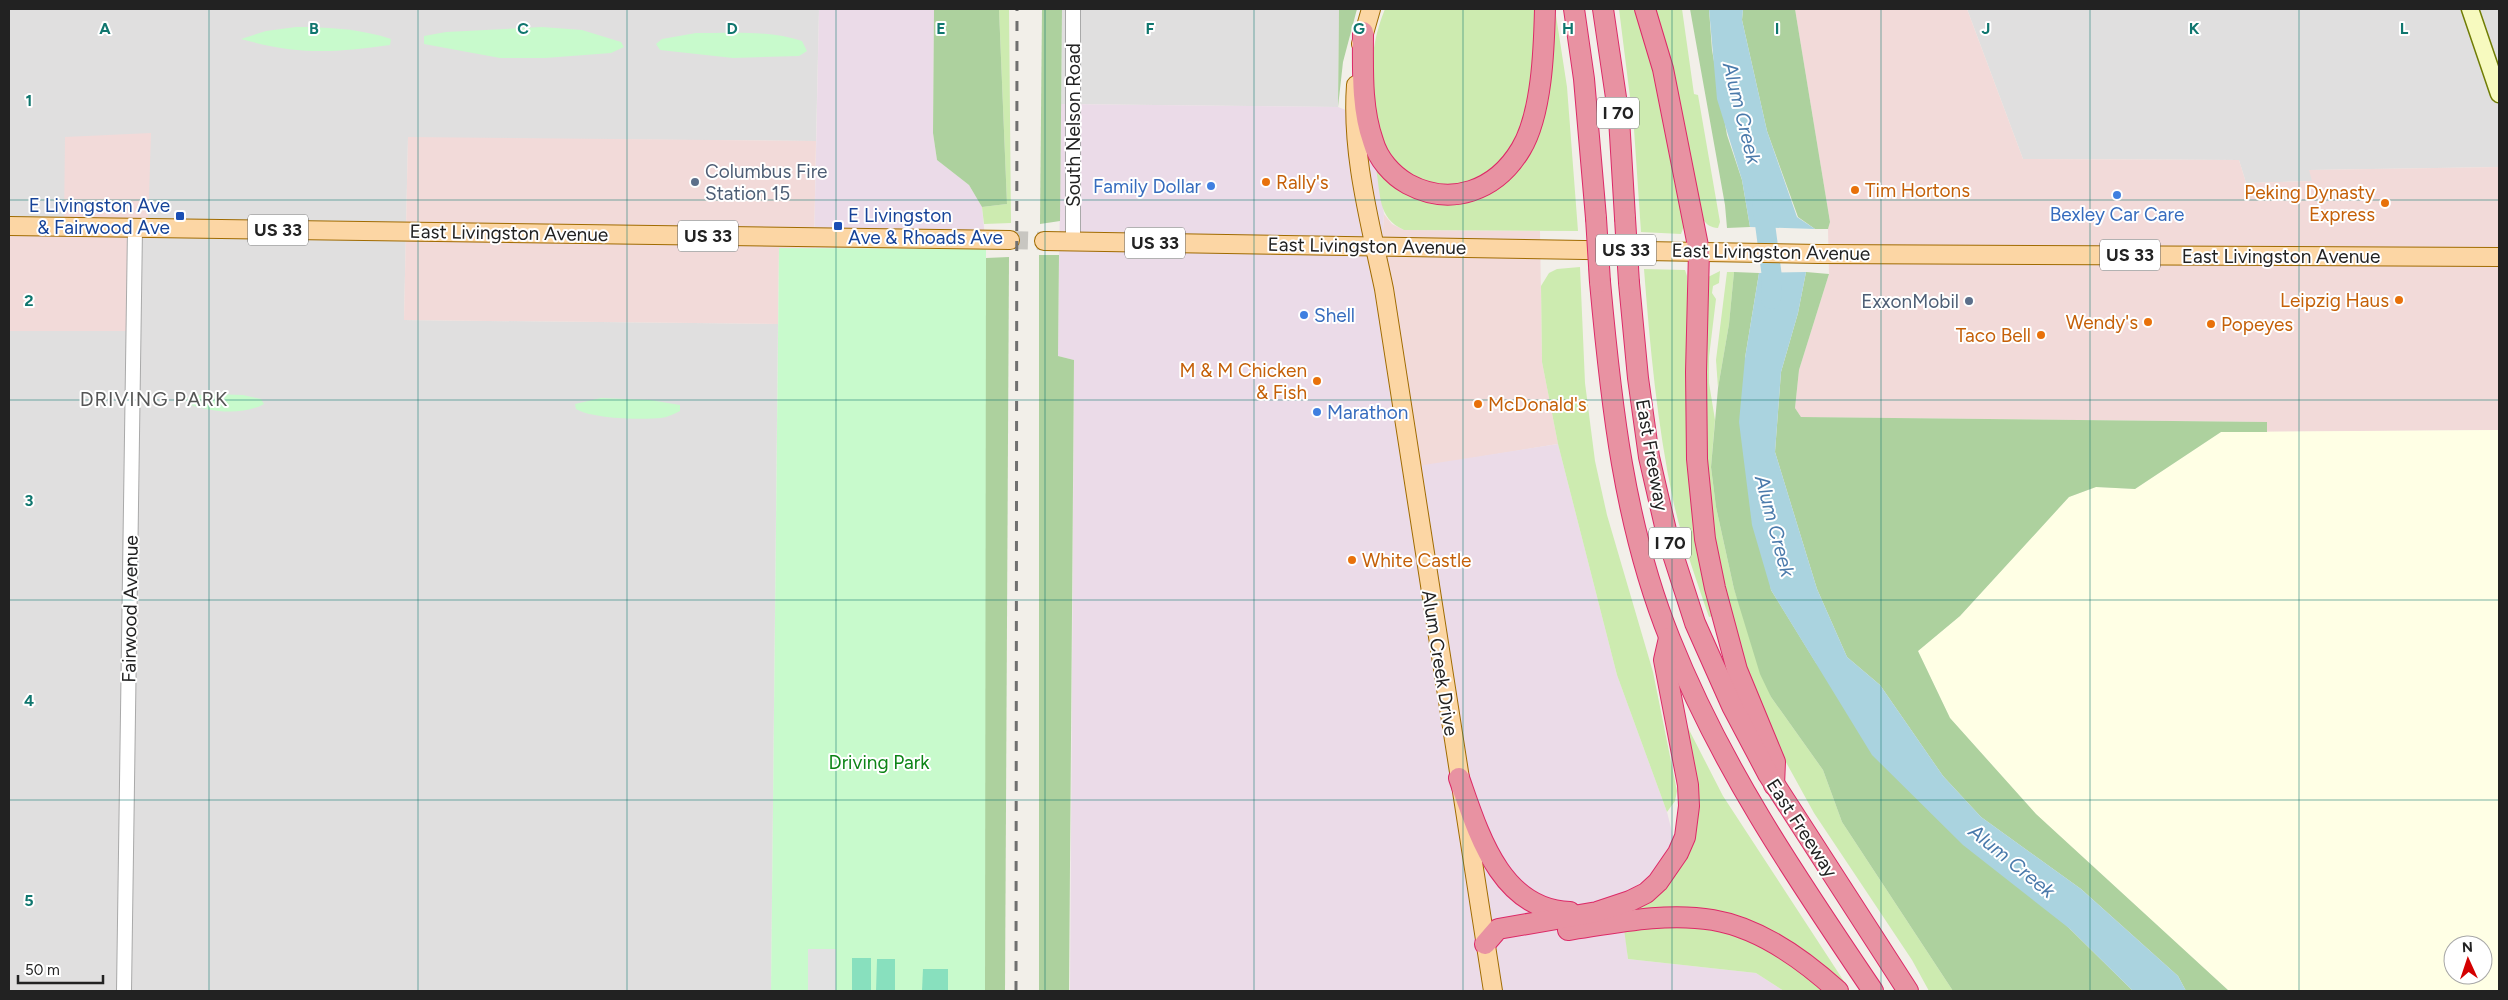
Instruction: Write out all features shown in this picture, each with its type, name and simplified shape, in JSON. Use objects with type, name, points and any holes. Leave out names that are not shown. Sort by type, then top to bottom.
[{"type":"highway","points":[[1363,32],[1363,78],[1368,124],[1377,152],[1392,172],[1402,180],[1435,195],[1457,196],[1475,191],[1496,178],[1521,149],[1527,137],[1543,58],[1545,9]]},
{"type":"highway","name":"East Freeway","points":[[1574,9],[1585,87],[1609,376],[1622,466],[1642,553],[1670,638],[1691,690],[1742,791],[1873,991]]},
{"type":"highway","name":"East Freeway","points":[[1603,9],[1618,118],[1629,283],[1638,378],[1648,448],[1668,539],[1706,651],[1774,785],[1908,991]]},
{"type":"highway","points":[[1646,9],[1663,68],[1699,251],[1696,353],[1697,459],[1705,539],[1714,588],[1737,670],[1775,762],[1774,785]]},
{"type":"highway","points":[[1485,944],[1498,929],[1614,908],[1646,892],[1668,869],[1685,837],[1688,821],[1688,785],[1664,660],[1670,638]]},
{"type":"highway","points":[[1458,778],[1487,852],[1501,875],[1508,882],[1533,901],[1548,908],[1564,912],[1597,912]]},
{"type":"highway","points":[[1485,944],[1630,921],[1685,918],[1713,920],[1743,929],[1767,940],[1807,965],[1838,991]]},
{"type":"main road","name":"Alum Creek Drive","points":[[1371,9],[1363,32],[1356,88],[1357,147],[1384,289],[1492,991]]},
{"type":"main road","points":[[2470,9],[2499,94]]},
{"type":"main road","name":"East Livingston Avenue","points":[[9,226],[1010,240]]},
{"type":"main road","name":"East Livingston Avenue","points":[[1044,241],[1819,254],[2499,257]]},
{"type":"street","name":"South Nelson Road","points":[[1073,9],[1073,241]]},
{"type":"street","name":"Fairwood Avenue","points":[[124,991],[135,228]]},
{"type":"shaded area","points":[[9,9],[819,9],[816,141],[408,138],[404,320],[778,324],[771,991],[9,991],[9,331],[135,330],[64,224],[9,224]]},
{"type":"shaded area","points":[[819,9],[934,9],[933,133],[937,160],[969,185],[982,207],[986,249],[814,248]]},
{"type":"shaded area","points":[[1062,9],[1339,9],[1338,107],[1061,104]]},
{"type":"shaded area","points":[[1795,9],[1967,9],[2023,159],[2239,160],[2246,183],[2312,181],[2309,170],[2499,167],[2499,430],[2267,432],[2266,422],[1801,417],[1795,408],[1799,370],[1829,274],[1828,229],[1830,222]]},
{"type":"shaded area","points":[[1967,9],[2499,9],[2499,167],[2310,170],[2313,181],[2246,183],[2239,160],[2023,159]]},
{"type":"shaded area","points":[[1061,104],[1338,107],[1370,119],[1384,214],[1382,246],[1411,467],[1558,444],[1617,675],[1667,812],[1675,844],[1659,869],[1621,897],[1628,959],[1756,973],[1784,991],[1070,991],[1074,360],[1058,356]]},
{"type":"shaded area","points":[[151,133],[148,226],[138,241],[135,331],[9,331],[9,224],[64,224],[65,137]]},
{"type":"shaded area","points":[[408,137],[816,141],[814,248],[779,248],[778,324],[404,320]]},
{"type":"shaded area","points":[[1384,214],[1392,224],[1404,230],[1540,231],[1542,362],[1558,444],[1411,468],[1382,246]]},
{"type":"shaded area","points":[[2499,430],[2499,991],[2229,991],[2036,814],[1950,718],[1918,651],[1960,616],[2069,497],[2096,487],[2135,489],[2221,432]]},
{"type":"shaded area","points":[[808,949],[836,949],[836,991],[808,991]]},
{"type":"green space","points":[[934,9],[999,9],[1007,204],[982,207],[969,185],[937,160],[933,133]]},
{"type":"green space","points":[[999,9],[1009,9],[1011,223],[984,224],[982,207],[1007,204]]},
{"type":"green space","points":[[1042,9],[1062,9],[1060,221],[1040,224]]},
{"type":"green space","points":[[1339,9],[1357,9],[1343,62],[1338,107]]},
{"type":"green space","points":[[1385,9],[1536,9],[1532,78],[1526,114],[1515,143],[1504,158],[1491,169],[1459,184],[1442,186],[1425,183],[1409,176],[1382,152],[1378,141],[1372,66],[1376,38]]},
{"type":"green space","points":[[1555,9],[1567,87],[1578,231],[1404,230],[1395,225],[1389,219],[1382,204],[1376,169],[1417,195],[1512,172]]},
{"type":"green space","points":[[1619,9],[1640,9],[1685,223],[1681,234],[1641,232],[1634,129]]},
{"type":"green space","points":[[1654,9],[1682,9],[1694,94],[1698,95],[1720,222],[1718,228],[1707,223],[1697,205]]},
{"type":"green space","points":[[1690,9],[1709,9],[1712,50],[1727,135],[1742,180],[1750,227],[1727,228],[1725,205]]},
{"type":"green space","points":[[1743,9],[1795,9],[1830,222],[1828,229],[1815,229],[1798,217],[1767,131],[1742,20]]},
{"type":"green space","points":[[296,27],[344,29],[391,39],[390,45],[350,50],[316,51],[281,48],[241,39],[266,31]]},
{"type":"green space","points":[[542,27],[582,30],[621,42],[624,47],[611,53],[545,58],[500,58],[424,44],[424,36],[446,32]]},
{"type":"green space","points":[[696,33],[750,33],[790,37],[802,41],[807,51],[799,56],[733,58],[660,50],[656,44],[662,39]]},
{"type":"green space","name":"Driving Park","points":[[779,248],[986,249],[985,991],[771,991]]},
{"type":"green space","points":[[1039,255],[1059,255],[1058,356],[1074,360],[1069,991],[1039,991]]},
{"type":"green space","points":[[1009,257],[1005,991],[971,991],[986,258]]},
{"type":"green space","points":[[1580,267],[1585,383],[1595,461],[1607,515],[1653,672],[1677,791],[1675,801],[1667,812],[1617,675],[1558,444],[1542,362],[1541,286],[1549,273],[1557,269]]},
{"type":"green space","points":[[1644,269],[1685,270],[1687,276],[1689,434],[1713,616],[1709,617],[1681,530],[1667,471],[1655,385]]},
{"type":"green space","points":[[1720,271],[1719,283],[1713,286],[1712,293],[1716,299],[1709,357],[1709,383],[1715,420],[1711,467],[1716,507],[1734,589],[1771,697],[1823,770],[1842,822],[1953,991],[1929,991],[1912,960],[1814,813],[1765,720],[1731,625],[1720,578],[1706,475],[1704,298],[1708,277]]},
{"type":"green space","points":[[1727,272],[1734,272],[1729,324],[1718,388],[1716,360]]},
{"type":"green space","points":[[1734,272],[1759,273],[1745,358],[1771,590],[1816,663],[2070,929],[2133,991],[1953,991],[1842,822],[1823,770],[1771,697],[1760,674],[1734,589],[1716,507],[1711,467],[1718,388],[1729,324]]},
{"type":"green space","points":[[1806,272],[1829,274],[1799,370],[1795,408],[1801,417],[2267,422],[2267,432],[2221,432],[2135,489],[2096,487],[2069,497],[1960,616],[1918,651],[1950,718],[2036,814],[2229,991],[2186,991],[2178,976],[2081,889],[1981,817],[1943,776],[1880,685],[1847,657],[1817,589],[1775,452],[1781,372],[1798,313]]},
{"type":"green space","points":[[212,394],[243,395],[261,399],[264,404],[256,408],[226,412],[196,407],[188,404],[186,399],[191,396]]},
{"type":"green space","points":[[601,398],[650,400],[680,405],[680,411],[661,418],[630,419],[594,415],[576,409],[575,404]]},
{"type":"green space","points":[[1684,720],[1723,796],[1849,989],[1847,991],[1759,929],[1623,915],[1684,855]]},
{"type":"green space","points":[[1710,926],[1761,945],[1791,963],[1826,991],[1784,991],[1756,973],[1628,959],[1624,929]]},
{"type":"green space","points":[[852,958],[871,958],[871,991],[852,991]]},
{"type":"green space","points":[[877,959],[895,959],[895,991],[876,991]]},
{"type":"green space","points":[[923,969],[948,969],[948,991],[922,991]]},
{"type":"water","points":[[1709,9],[1743,9],[1742,20],[1767,131],[1797,217],[1815,229],[1750,227],[1742,180],[1717,99]]},
{"type":"water","points":[[1806,272],[1798,313],[1781,372],[1775,452],[1817,589],[1847,657],[1880,685],[1943,776],[1981,817],[2081,889],[2178,976],[2186,991],[2133,991],[2070,929],[1963,845],[1872,755],[1771,590],[1752,525],[1739,422],[1745,358],[1759,273]]},
{"type":"waterway","name":"Alum Creek","points":[[1762,201],[1772,277],[1771,299]]},
{"type":"tunnel","points":[[1010,240],[1044,241]]},
{"type":"railway","points":[[1016,991],[1017,9]]},
{"type":"place","name":"Columbus Fire Station 15","points":[[695,182]]},
{"type":"place","name":"Rally's","points":[[1266,182]]},
{"type":"place","name":"Family Dollar","points":[[1211,186]]},
{"type":"place","name":"Tim Hortons","points":[[1855,190]]},
{"type":"place","name":"Bexley Car Care","points":[[2117,195]]},
{"type":"place","name":"Peking Dynasty Express","points":[[2385,203]]},
{"type":"place","name":"E Livingston Ave & Fairwood Ave","points":[[180,216]]},
{"type":"place","name":"E Livingston Ave & Rhoads Ave","points":[[838,226]]},
{"type":"place","name":"Leipzig Haus","points":[[2399,300]]},
{"type":"place","name":"ExxonMobil","points":[[1969,301]]},
{"type":"place","name":"Shell","points":[[1304,315]]},
{"type":"place","name":"Wendy's","points":[[2148,322]]},
{"type":"place","name":"Popeyes","points":[[2211,324]]},
{"type":"place","name":"Taco Bell","points":[[2041,335]]},
{"type":"place","name":"M & M Chicken & Fish","points":[[1317,381]]},
{"type":"place","name":"McDonald's","points":[[1478,404]]},
{"type":"place","name":"Marathon","points":[[1317,412]]},
{"type":"place","name":"White Castle","points":[[1352,560]]},
{"type":"district","name":"DRIVING PARK","points":[[154,399]]}]
